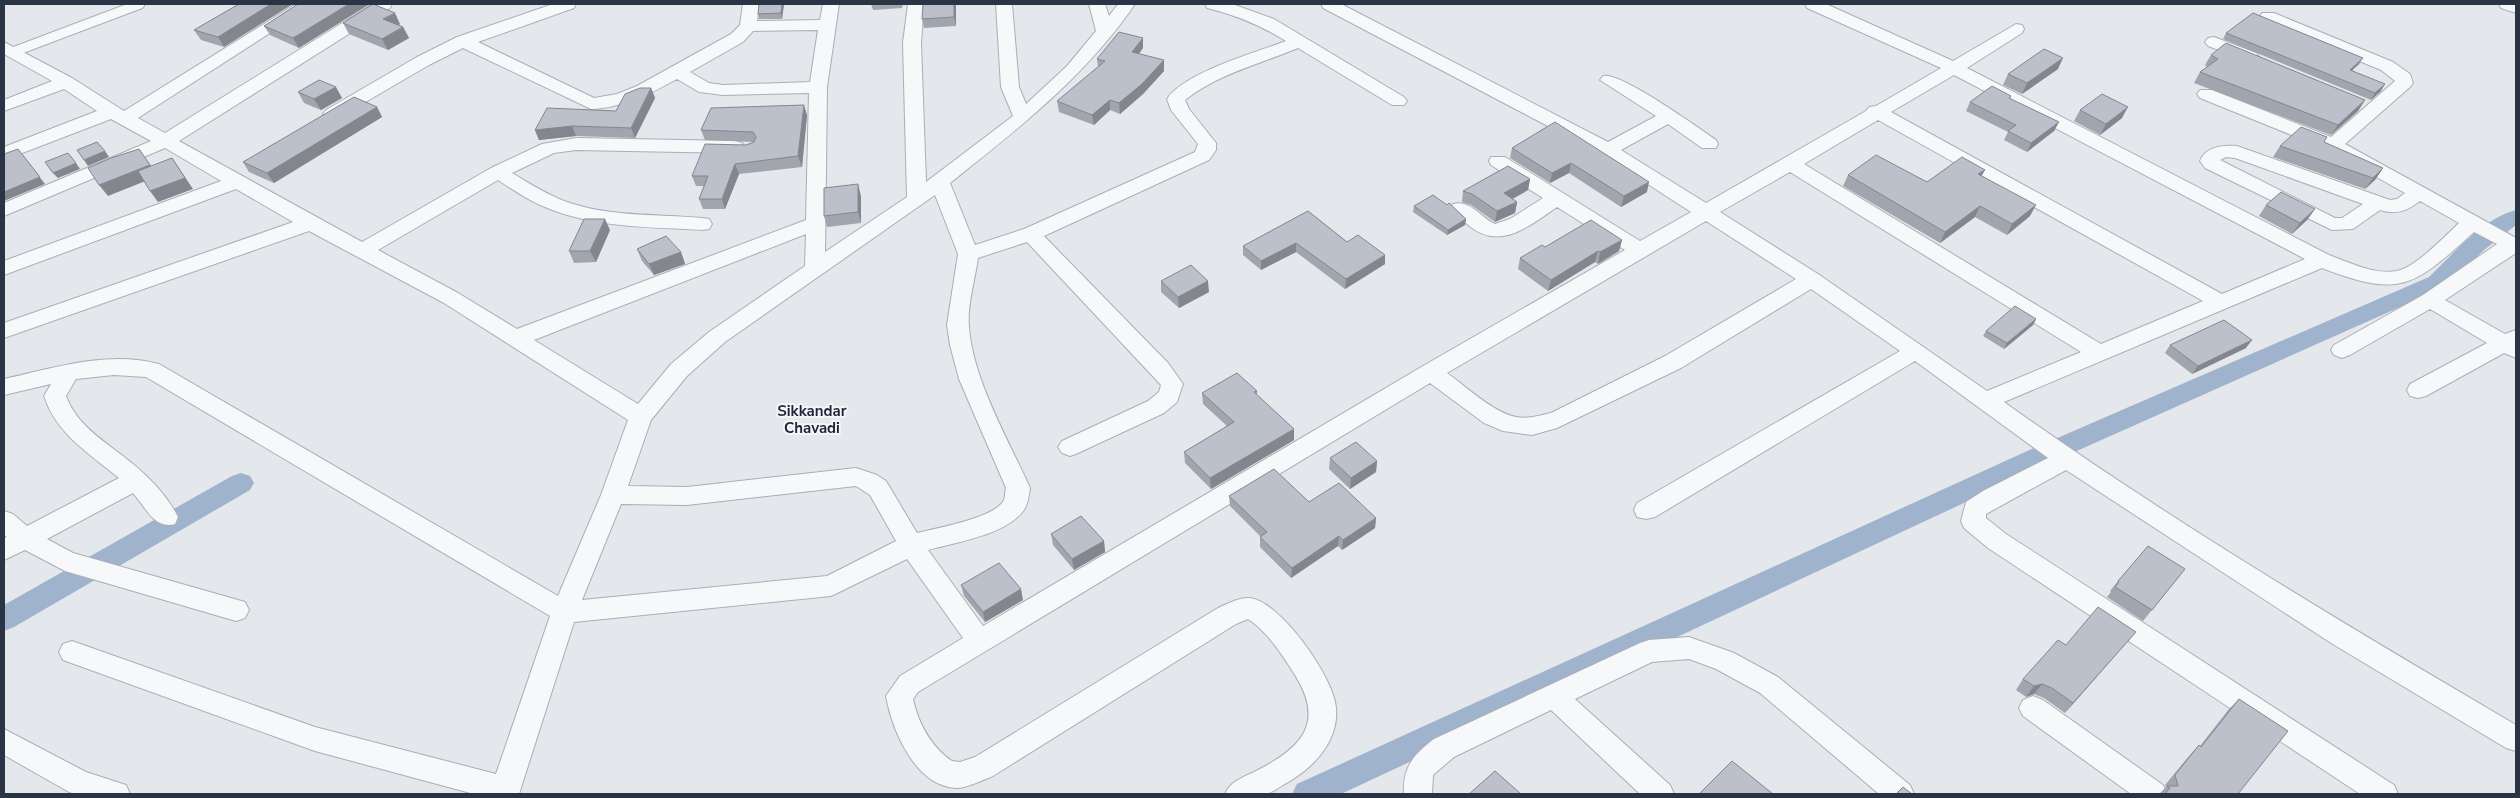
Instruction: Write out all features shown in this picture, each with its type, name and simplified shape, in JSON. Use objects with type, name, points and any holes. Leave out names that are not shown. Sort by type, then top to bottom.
[{"type":"street","points":[[4,154],[118,115],[307,4]]},
{"type":"street","points":[[4,210],[164,142],[384,4]]},
{"type":"street","points":[[321,120],[423,61],[463,41],[568,4]]},
{"type":"street","points":[[463,41],[591,104],[601,105],[628,96],[736,38],[748,26],[751,4]]},
{"type":"street","points":[[815,271],[818,87],[831,4]]},
{"type":"street","points":[[916,4],[912,43],[917,199]]},
{"type":"street","points":[[1004,4],[1010,87],[1023,117]]},
{"type":"street","points":[[1097,4],[1105,32]]},
{"type":"street","points":[[72,652],[315,739],[506,792],[564,612],[613,495],[641,416],[679,370],[717,337],[917,199],[939,180],[1023,117],[1073,70],[1126,4]]},
{"type":"street","points":[[1213,4],[1241,11],[1268,23],[1398,101]]},
{"type":"street","points":[[1329,4],[1608,150],[1811,279],[1916,351],[2066,459],[2340,635],[2516,740]]},
{"type":"street","points":[[1813,4],[1954,68],[2322,260],[2362,274],[2395,278],[2409,275],[2474,223]]},
{"type":"street","points":[[2507,4],[2516,8]]},
{"type":"street","points":[[2268,17],[2398,72],[2404,78],[2404,83],[2333,145]]},
{"type":"street","points":[[748,26],[827,25]]},
{"type":"street","points":[[1239,794],[1291,765],[1313,744],[1322,724],[1322,702],[1310,674],[1268,620],[1253,610],[1242,608],[1227,616],[983,767],[956,775],[937,768],[908,730],[900,708],[899,696],[909,684],[1431,372],[1641,251],[1875,111],[1954,68],[2016,29]]},
{"type":"street","points":[[968,254],[1031,234],[1202,156],[1207,150],[1207,143],[1180,110],[1176,99],[1186,89],[1204,80],[1298,42]]},
{"type":"street","points":[[2214,42],[2268,64]]},
{"type":"street","points":[[7,51],[66,82],[164,142],[236,174],[310,223],[451,298],[641,416]]},
{"type":"street","points":[[676,71],[706,88],[723,90],[818,87]]},
{"type":"street","points":[[1609,80],[1669,116],[1709,144]]},
{"type":"street","points":[[4,106],[66,82]]},
{"type":"street","points":[[2206,94],[2333,145],[2513,244],[2430,300],[2342,350]]},
{"type":"street","points":[[2356,102],[2374,109]]},
{"type":"street","points":[[1875,111],[2219,302]]},
{"type":"street","points":[[1608,150],[1669,116]]},
{"type":"street","points":[[363,250],[498,172],[539,151],[562,144],[749,148]]},
{"type":"street","points":[[2377,203],[2346,224],[2332,224],[2221,169],[2209,161],[2210,158],[2223,151],[2237,152],[2377,203],[2396,207],[2419,192]]},
{"type":"street","points":[[1498,162],[1641,251]]},
{"type":"street","points":[[1789,163],[2101,354]]},
{"type":"street","points":[[498,172],[543,199],[562,207],[595,216],[702,224]]},
{"type":"street","points":[[4,268],[236,174]]},
{"type":"street","points":[[4,388],[68,372],[106,366],[128,366],[151,370],[564,612],[831,586],[911,545],[989,523],[1003,516],[1016,504],[1018,488],[970,378],[961,345],[958,325],[968,254],[939,180]]},
{"type":"street","points":[[1460,208],[1485,228],[1496,232],[1506,229],[1556,198]]},
{"type":"street","points":[[4,331],[310,223]]},
{"type":"street","points":[[516,338],[816,223]]},
{"type":"street","points":[[1031,234],[1160,369],[1172,384],[1169,396],[1156,407],[1070,447]]},
{"type":"street","points":[[1985,401],[2322,260]]},
{"type":"street","points":[[1431,372],[1492,417],[1511,425],[1532,426],[1557,420],[1673,362],[1811,279]]},
{"type":"street","points":[[2430,300],[2513,343]]},
{"type":"street","points":[[2418,390],[2513,343]]},
{"type":"street","points":[[1646,510],[1916,351]]},
{"type":"street","points":[[68,372],[55,396],[57,408],[69,424],[136,480],[166,517]]},
{"type":"street","points":[[2066,459],[1991,498],[1975,509],[1973,522],[1997,540],[2384,794]]},
{"type":"street","points":[[613,495],[687,496],[856,478],[869,481],[878,488],[911,545],[980,642]]},
{"type":"street","points":[[4,550],[136,480]]},
{"type":"street","points":[[4,521],[25,538],[65,561],[132,582],[236,610]]},
{"type":"street","points":[[1418,794],[1416,778],[1426,761],[1444,748],[1649,651],[1689,648],[1726,661],[1769,685],[1900,794]]},
{"type":"street","points":[[1554,696],[1660,794]]},
{"type":"street","points":[[2034,708],[2153,794]]},
{"type":"street","points":[[4,741],[79,783],[116,794]]},
{"type":"lane","points":[[7,51],[140,4]]},
{"type":"building","points":[[239,4],[271,4],[218,37],[194,30]]},
{"type":"building","points":[[298,4],[349,4],[293,38],[264,26]]},
{"type":"building","points":[[373,4],[395,13],[383,19],[403,27],[382,39],[343,23]]},
{"type":"building","points":[[759,4],[782,4],[781,13],[758,14]]},
{"type":"building","points":[[923,4],[954,4],[954,17],[922,19]]},
{"type":"building","points":[[2253,13],[2363,58],[2350,70],[2385,84],[2375,93],[2226,33]]},
{"type":"building","points":[[1119,32],[1143,38],[1132,52],[1164,60],[1142,84],[1119,103],[1110,100],[1092,115],[1057,101],[1105,61],[1097,59]]},
{"type":"building","points":[[2226,43],[2365,100],[2338,125],[2200,72],[2218,59],[2211,55]]},
{"type":"building","points":[[2044,49],[2063,58],[2027,83],[2008,74]]},
{"type":"building","points":[[319,80],[336,87],[314,99],[298,92]]},
{"type":"building","points":[[1992,86],[2011,96],[2009,98],[2059,122],[2031,143],[2008,131],[2016,125],[1970,102]]},
{"type":"building","points":[[640,88],[651,88],[631,128],[572,126],[535,130],[547,108],[616,111],[625,94]]},
{"type":"building","points":[[2102,94],[2128,107],[2106,124],[2080,110]]},
{"type":"building","points":[[354,97],[377,107],[267,173],[243,162]]},
{"type":"building","points":[[804,105],[798,156],[735,164],[722,199],[699,199],[708,176],[692,176],[705,144],[746,145],[754,142],[756,137],[753,132],[701,130],[711,108]]},
{"type":"building","points":[[1555,122],[1649,182],[1624,196],[1571,163],[1552,173],[1512,148]]},
{"type":"building","points":[[2301,127],[2327,137],[2324,142],[2383,168],[2373,178],[2280,146]]},
{"type":"building","points":[[97,142],[105,151],[84,160],[77,150]]},
{"type":"building","points":[[18,149],[40,177],[4,192],[4,154]]},
{"type":"building","points":[[139,149],[150,165],[99,185],[88,168],[111,158]]},
{"type":"building","points":[[68,153],[76,163],[53,173],[45,162]]},
{"type":"building","points":[[1876,155],[1927,182],[1962,157],[1985,170],[1978,174],[2036,205],[2012,224],[1980,206],[1945,232],[1848,175]]},
{"type":"building","points":[[172,158],[185,178],[150,191],[138,171]]},
{"type":"building","points":[[1508,166],[1530,179],[1504,193],[1517,202],[1497,211],[1472,194],[1463,191]]},
{"type":"building","points":[[858,184],[858,212],[824,216],[824,188]]},
{"type":"building","points":[[2281,192],[2315,209],[2300,223],[2266,205]]},
{"type":"building","points":[[1433,195],[1447,205],[1449,203],[1466,219],[1448,230],[1414,206]]},
{"type":"building","points":[[1308,211],[1347,242],[1358,235],[1385,255],[1346,279],[1296,243],[1261,261],[1243,246]]},
{"type":"building","points":[[584,219],[605,219],[590,251],[569,251]]},
{"type":"building","points":[[1591,220],[1622,240],[1600,252],[1598,251],[1551,280],[1520,258],[1542,245],[1545,247]]},
{"type":"building","points":[[666,236],[681,252],[649,264],[637,249]]},
{"type":"building","points":[[1191,265],[1208,281],[1178,297],[1161,281]]},
{"type":"building","points":[[2015,306],[2036,319],[2007,343],[1986,331]]},
{"type":"building","points":[[2224,320],[2252,340],[2198,366],[2170,345]]},
{"type":"building","points":[[1237,373],[1257,391],[1254,392],[1294,429],[1210,478],[1184,452],[1234,422],[1202,393]]},
{"type":"building","points":[[1356,442],[1377,461],[1351,478],[1330,458]]},
{"type":"building","points":[[1274,469],[1309,502],[1339,483],[1376,518],[1343,540],[1339,536],[1292,568],[1260,537],[1267,532],[1229,496]]},
{"type":"building","points":[[1081,516],[1104,541],[1072,559],[1051,534]]},
{"type":"building","points":[[2148,546],[2185,569],[2152,610],[2115,587]]},
{"type":"building","points":[[999,563],[1021,589],[983,612],[961,585]]},
{"type":"building","points":[[2098,607],[2136,632],[2073,703],[2052,688],[2042,684],[2034,686],[2023,679],[2058,640],[2066,645]]},
{"type":"building","points":[[2239,699],[2288,731],[2238,794],[2165,794],[2170,788],[2167,786],[2178,786],[2175,775],[2199,745],[2201,747]]},
{"type":"building","points":[[1732,761],[1773,794],[1700,793]]},
{"type":"building","points":[[1495,771],[1521,794],[1469,794]]},
{"type":"building","points":[[1903,787],[1912,794],[1896,794]]},
{"type":"waterway","points":[[1308,794],[2034,459],[2334,329],[2437,282],[2476,245],[2505,222],[2516,217]]},
{"type":"waterway","points":[[4,619],[241,483]]},
{"type":"district","name":"Sikkandar Chavadi","points":[[812,420]]}]
